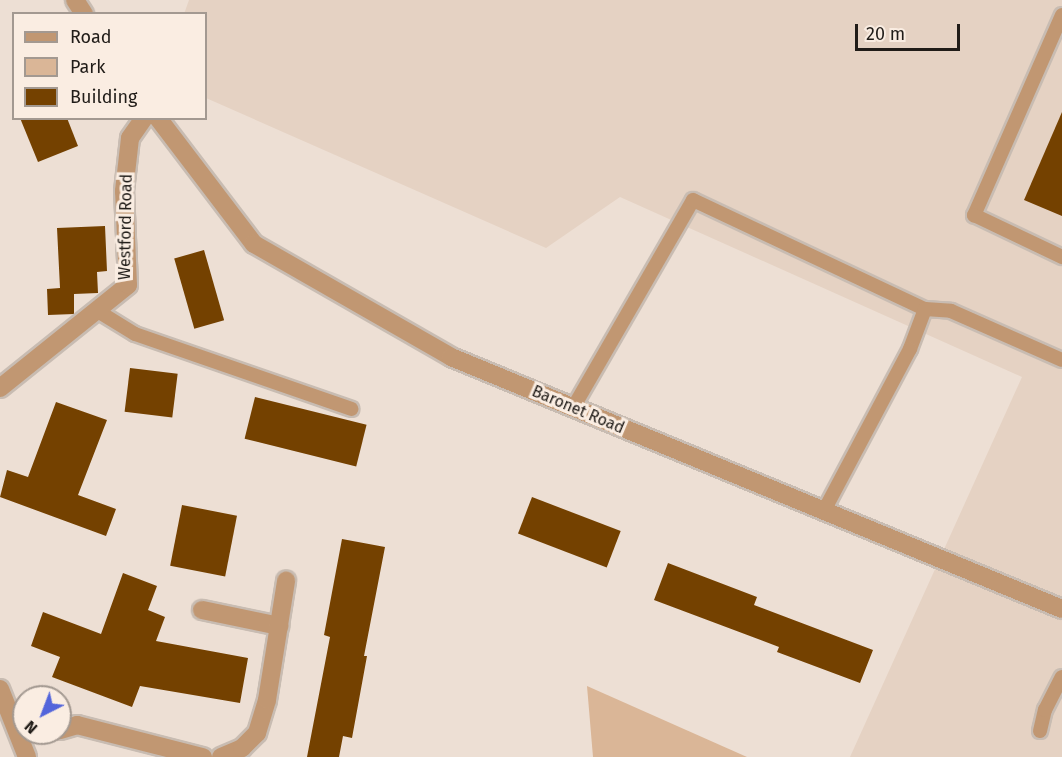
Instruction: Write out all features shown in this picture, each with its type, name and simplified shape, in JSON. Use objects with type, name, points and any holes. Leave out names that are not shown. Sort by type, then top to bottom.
[{"type":"street","name":"Westford Road","points":[[0,388],[128,285],[125,181],[130,138],[143,120]]},
{"type":"street","name":"Baronet Road","points":[[160,120],[254,244],[451,357],[1062,609]]},
{"type":"street","points":[[221,757],[242,747],[257,733],[267,700],[286,581]]},
{"type":"street","points":[[202,610],[279,626]]},
{"type":"street","points":[[0,689],[12,715]]},
{"type":"street","points":[[72,726],[77,725],[203,757]]},
{"type":"lane","points":[[1062,15],[974,215],[1062,256]]},
{"type":"lane","points":[[573,408],[693,200],[925,309],[951,311],[1062,360]]},
{"type":"lane","points":[[824,511],[909,349],[925,309]]},
{"type":"lane","points":[[96,310],[135,334],[351,409]]},
{"type":"lane","points":[[1040,731],[1045,710],[1062,676]]},
{"type":"shaded area","points":[[189,0],[1062,0],[1062,757],[850,757],[1022,377],[620,197],[546,248],[207,98],[207,12],[185,12]]},
{"type":"green space","points":[[587,686],[747,757],[593,757]]},
{"type":"building","points":[[1062,112],[1062,216],[1024,200]]},
{"type":"building","points":[[21,120],[68,120],[78,146],[38,162]]},
{"type":"building","points":[[105,226],[107,271],[97,272],[98,293],[74,294],[74,314],[48,315],[47,289],[60,288],[57,228]]},
{"type":"building","points":[[204,250],[224,320],[194,329],[174,259]]},
{"type":"building","points":[[130,368],[178,374],[172,418],[125,412]]},
{"type":"building","points":[[255,397],[367,425],[356,467],[245,439]]},
{"type":"building","points":[[56,402],[107,420],[78,495],[116,509],[106,536],[0,497],[7,470],[28,477]]},
{"type":"building","points":[[532,497],[621,531],[607,567],[518,533]]},
{"type":"building","points":[[182,505],[237,516],[225,577],[170,566]]},
{"type":"building","points":[[342,539],[385,547],[364,656],[367,656],[352,738],[343,736],[339,757],[307,757],[330,637],[324,635]]},
{"type":"building","points":[[668,563],[757,597],[754,605],[873,650],[860,683],[777,652],[779,647],[654,600]]},
{"type":"building","points":[[123,573],[157,586],[148,610],[165,617],[156,641],[248,658],[240,703],[140,686],[132,707],[52,677],[60,657],[31,646],[43,612],[101,634]]}]
